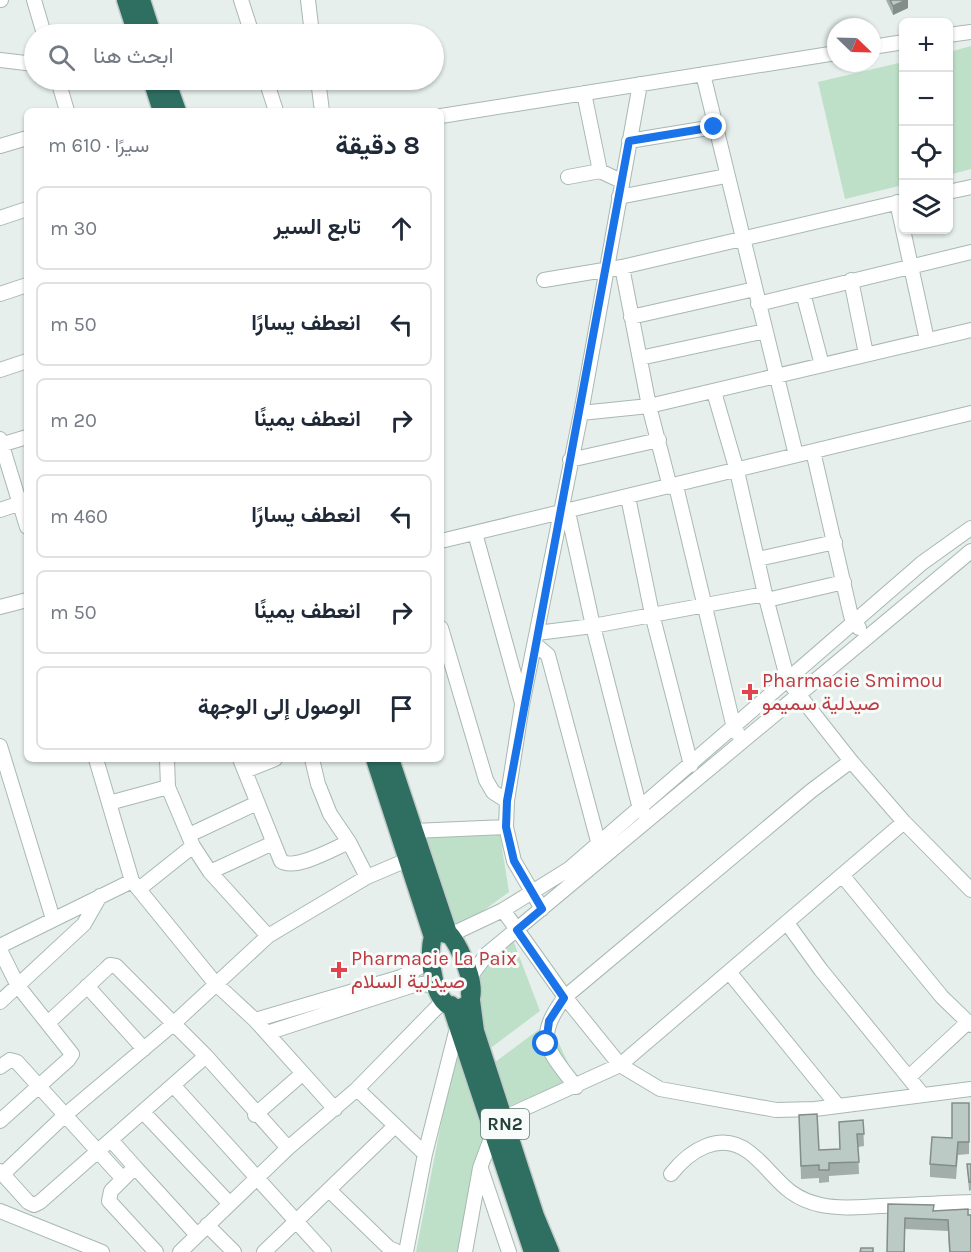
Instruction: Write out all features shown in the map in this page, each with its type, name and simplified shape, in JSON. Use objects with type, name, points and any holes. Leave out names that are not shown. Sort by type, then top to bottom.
[{"type":"highway","points":[[126,0],[134,24]]},
{"type":"highway","points":[[141,0],[149,24]]},
{"type":"highway","points":[[155,90],[161,108]]},
{"type":"highway","points":[[170,90],[176,108]]},
{"type":"highway","name":"RN2","points":[[376,762],[406,860],[443,935],[465,957],[475,1031],[533,1252]]},
{"type":"highway","name":"RN2","points":[[391,762],[443,935],[429,962],[444,997],[459,1022],[550,1252]]},
{"type":"highway","points":[[444,997],[461,1008],[466,1005],[470,985]]},
{"type":"street","points":[[34,0],[41,24]]},
{"type":"street","points":[[241,0],[249,24]]},
{"type":"street","points":[[308,0],[311,24]]},
{"type":"street","points":[[953,34],[971,32]]},
{"type":"street","points":[[881,46],[899,43]]},
{"type":"street","points":[[444,116],[827,54]]},
{"type":"street","points":[[0,60],[24,63]]},
{"type":"street","points":[[703,74],[741,238],[796,455]]},
{"type":"street","points":[[542,909],[514,861],[506,827],[507,801],[522,705],[564,513],[570,460],[581,413],[640,84]]},
{"type":"street","points":[[61,90],[66,108]]},
{"type":"street","points":[[269,90],[275,108]]},
{"type":"street","points":[[319,90],[322,108]]},
{"type":"street","points":[[584,93],[600,171]]},
{"type":"street","points":[[629,141],[714,127]]},
{"type":"street","points":[[0,146],[24,139]]},
{"type":"street","points":[[568,177],[600,171],[621,180]]},
{"type":"street","points":[[619,197],[726,176]]},
{"type":"street","points":[[953,191],[971,187]]},
{"type":"street","points":[[544,280],[622,267],[899,202]]},
{"type":"street","points":[[0,218],[24,210]]},
{"type":"street","points":[[906,234],[927,340]]},
{"type":"street","points":[[758,304],[971,252]]},
{"type":"street","points":[[622,267],[649,406],[673,487],[734,728],[742,740]]},
{"type":"street","points":[[851,280],[866,354]]},
{"type":"street","points":[[0,294],[24,286]]},
{"type":"street","points":[[631,317],[755,289]]},
{"type":"street","points":[[803,292],[822,365]]},
{"type":"street","points":[[581,413],[649,406],[971,330]]},
{"type":"street","points":[[640,358],[765,331]]},
{"type":"street","points":[[0,370],[24,362]]},
{"type":"street","points":[[714,392],[737,471],[788,681],[851,761],[904,822],[971,890]]},
{"type":"street","points":[[444,540],[673,487],[971,413]]},
{"type":"street","points":[[0,510],[23,502],[1,443],[24,438]]},
{"type":"street","points":[[570,460],[659,440]]},
{"type":"street","points":[[813,451],[855,623],[865,637]]},
{"type":"street","points":[[628,497],[652,614],[691,765]]},
{"type":"street","points":[[564,513],[644,815]]},
{"type":"street","points":[[470,985],[482,959],[542,909],[644,815],[691,765],[937,551],[971,528]]},
{"type":"street","points":[[475,533],[522,705]]},
{"type":"street","points":[[758,559],[835,542]]},
{"type":"street","points":[[443,935],[503,910],[532,893],[644,815],[742,740],[971,551]]},
{"type":"street","points":[[536,639],[702,604],[766,597],[844,582]]},
{"type":"street","points":[[0,607],[24,601]]},
{"type":"street","points":[[444,638],[486,780],[493,792],[507,801]]},
{"type":"street","points":[[536,639],[548,655],[599,845]]},
{"type":"street","points":[[0,746],[53,919]]},
{"type":"street","points":[[576,1087],[550,1051],[545,1036],[549,1021],[564,998],[811,791],[851,761]]},
{"type":"street","points":[[97,762],[136,885],[214,983],[255,1020],[335,1108]]},
{"type":"street","points":[[167,762],[168,787],[191,841],[210,872],[268,936]]},
{"type":"street","points":[[259,762],[243,765],[256,803],[281,861],[290,866],[349,842]]},
{"type":"street","points":[[313,762],[318,784],[330,814],[349,842],[367,877]]},
{"type":"street","points":[[109,803],[168,787]]},
{"type":"street","points":[[0,1121],[72,1054],[49,1022],[18,986],[0,948],[100,896],[136,885],[191,841],[256,803]]},
{"type":"street","points":[[465,1252],[480,1167],[498,1125],[621,1065],[904,822]]},
{"type":"street","points":[[413,831],[506,827]]},
{"type":"street","points":[[210,872],[273,843]]},
{"type":"street","points":[[206,1056],[40,1202],[34,1205],[28,1202],[3,1179],[64,1116],[172,1025],[214,983],[268,936],[367,877],[406,860]]},
{"type":"street","points":[[843,875],[942,997],[969,1024],[910,1076]]},
{"type":"street","points":[[0,1002],[84,924],[100,896]]},
{"type":"street","points":[[503,910],[564,998],[621,1065],[645,1083],[673,1092],[776,1110],[838,1106],[971,1089]]},
{"type":"street","points":[[787,923],[821,970],[910,1076],[922,1094]]},
{"type":"street","points":[[255,1020],[401,977],[429,962]]},
{"type":"street","points":[[49,1022],[110,965],[116,966],[172,1025],[206,1056],[255,1115],[288,1148]]},
{"type":"street","points":[[729,972],[838,1106]]},
{"type":"street","points":[[180,1252],[288,1148],[357,1089],[444,997],[423,984],[411,986],[267,1033]]},
{"type":"street","points":[[87,986],[144,1049]]},
{"type":"street","points":[[406,1252],[425,1154],[459,1022]]},
{"type":"street","points":[[0,1067],[10,1060],[15,1061],[123,1179]]},
{"type":"street","points":[[255,1115],[302,1074]]},
{"type":"street","points":[[172,1085],[324,1252]]},
{"type":"street","points":[[357,1089],[425,1154]]},
{"type":"street","points":[[142,1112],[230,1204]]},
{"type":"street","points":[[264,1252],[395,1126]]},
{"type":"street","points":[[111,1140],[135,1167],[202,1230],[234,1252]]},
{"type":"street","points":[[671,1174],[682,1160],[696,1150],[720,1142],[749,1152],[780,1185],[798,1198],[824,1206],[847,1208],[971,1202]]},
{"type":"street","points":[[135,1167],[111,1191],[109,1201],[156,1252]]},
{"type":"street","points":[[480,1167],[509,1252]]},
{"type":"street","points":[[329,1190],[389,1248],[398,1252]]},
{"type":"street","points":[[0,1211],[102,1252]]},
{"type":"green space","points":[[971,46],[971,169],[953,174],[953,72],[953,51]]},
{"type":"green space","points":[[899,63],[899,186],[845,199],[818,82],[860,72],[881,72],[881,67]]},
{"type":"green space","points":[[500,835],[509,892],[447,937],[416,838]]},
{"type":"green space","points":[[513,940],[540,1011],[488,1050],[462,983]]},
{"type":"green space","points":[[549,1022],[575,1078],[502,1109],[491,1065]]},
{"type":"green space","points":[[457,1042],[485,1124],[462,1252],[416,1252]]},
{"type":"building","points":[[890,0],[906,0],[893,6]]},
{"type":"building","points":[[952,1103],[969,1103],[969,1142],[958,1142],[956,1166],[930,1164],[932,1137],[952,1138]]},
{"type":"building","points":[[817,1114],[819,1150],[840,1149],[839,1122],[863,1120],[864,1134],[857,1134],[859,1162],[829,1163],[829,1170],[819,1170],[819,1165],[801,1166],[799,1115]]},
{"type":"building","points":[[967,1164],[971,1164],[971,1182],[969,1182]]},
{"type":"building","points":[[888,1204],[934,1205],[933,1211],[968,1209],[968,1215],[971,1215],[971,1252],[950,1252],[948,1220],[905,1218],[904,1252],[887,1252]]},
{"type":"building","points":[[861,1248],[873,1248],[873,1252],[860,1252]]},
{"type":"place","name":"Pharmacie Smimou صيدلية سميمو","points":[[750,692]]},
{"type":"place","name":"Pharmacie La Paix صيدلية السلام","points":[[339,970]]},
{"type":"route","points":[[546,1044],[546,1028],[552,1014],[564,998],[517,930],[542,909],[514,861],[506,827],[510,771],[522,705],[581,413],[629,141],[714,127]]}]
